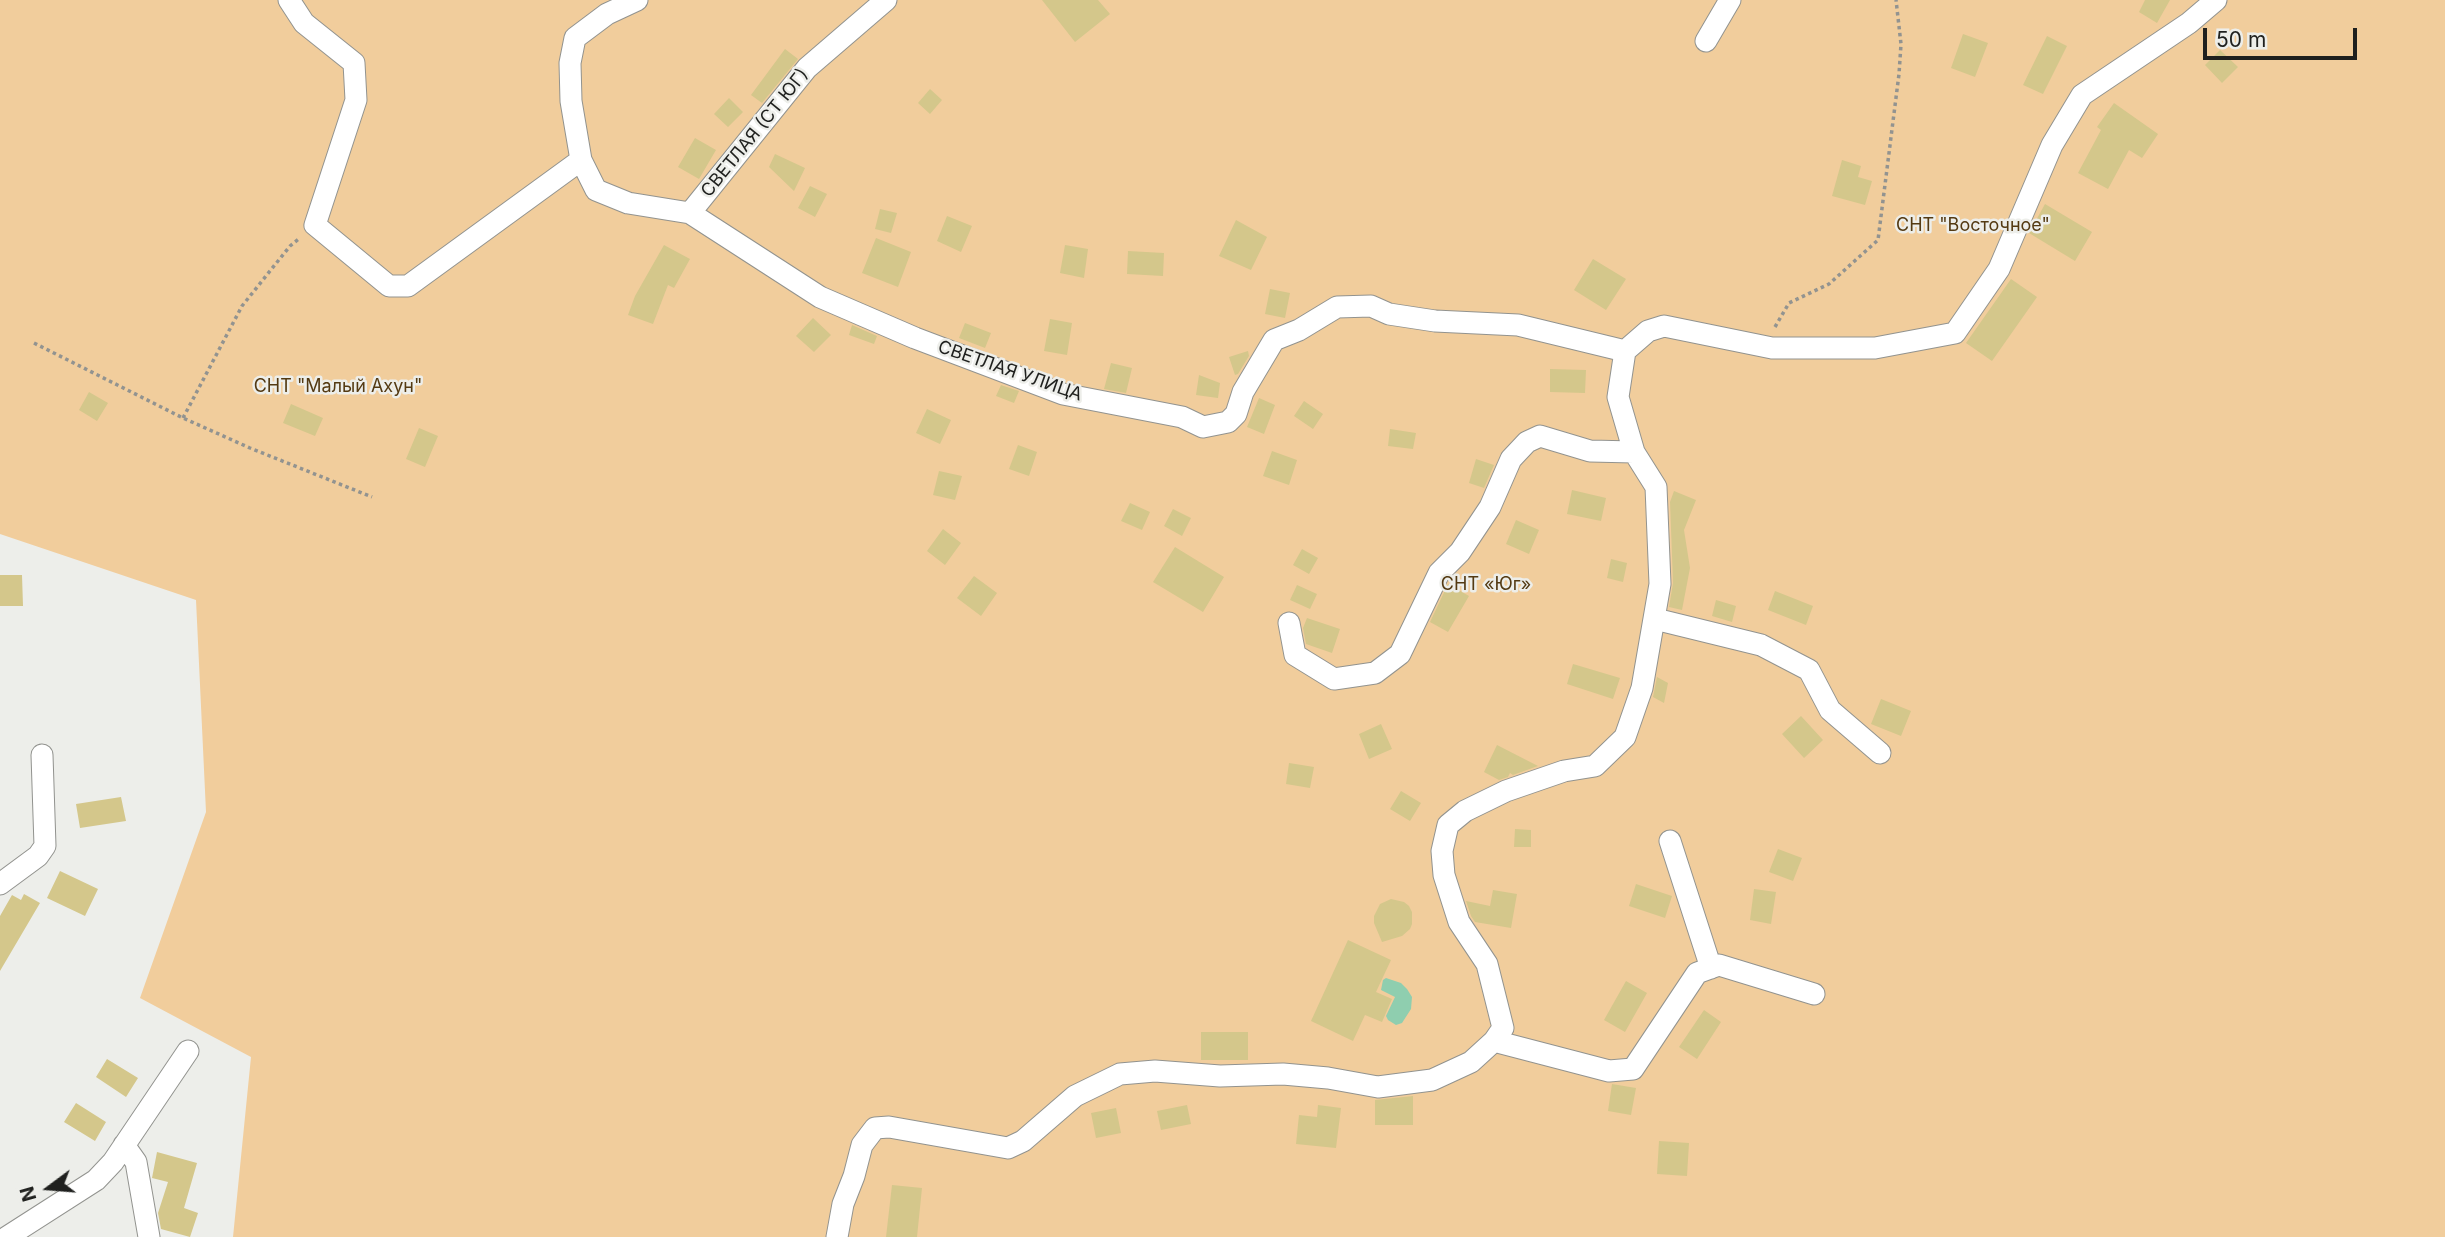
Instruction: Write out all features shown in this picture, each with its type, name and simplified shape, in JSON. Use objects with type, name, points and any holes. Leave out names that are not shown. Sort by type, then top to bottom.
[{"type":"street","points":[[289,0],[304,23],[354,63],[356,100],[315,225],[389,286],[408,286],[581,160]]},
{"type":"street","name":"СВЕТЛАЯ УЛИЦА","points":[[637,0],[607,14],[575,38],[570,63],[571,102],[581,160],[596,190],[628,203],[690,213],[820,297],[915,338],[1063,394],[1182,417],[1203,427],[1228,422],[1236,414],[1244,392],[1274,340],[1299,330],[1337,307],[1371,306],[1389,314],[1435,321],[1518,325],[1625,351]]},
{"type":"street","name":"СВЕТЛАЯ (СТ ЮГ)","points":[[690,213],[807,68],[886,0]]},
{"type":"street","points":[[1706,41],[1730,0]]},
{"type":"street","points":[[837,1237],[843,1204],[862,1145],[875,1128],[889,1127],[1008,1148],[1023,1141],[1074,1096],[1120,1074],[1155,1071],[1220,1076],[1283,1074],[1328,1078],[1378,1087],[1432,1080],[1471,1062],[1494,1041],[1503,1028],[1487,964],[1459,922],[1444,875],[1442,851],[1448,825],[1465,811],[1506,791],[1564,771],[1595,766],[1625,737],[1642,688],[1660,584],[1656,487],[1634,452],[1618,397],[1625,351],[1648,331],[1664,326],[1772,348],[1875,348],[1955,333],[1999,269],[2052,145],[2082,95],[2189,23],[2216,0]]},
{"type":"street","points":[[1289,623],[1295,655],[1334,679],[1376,673],[1400,654],[1439,573],[1460,552],[1490,507],[1511,459],[1527,442],[1540,436],[1590,451],[1634,452]]},
{"type":"street","points":[[1655,619],[1761,645],[1809,670],[1830,710],[1880,753]]},
{"type":"street","points":[[0,884],[38,856],[45,846],[42,755]]},
{"type":"street","points":[[1670,841],[1711,968]]},
{"type":"street","points":[[1494,1041],[1609,1071],[1633,1069],[1697,973],[1719,965],[1814,994]]},
{"type":"street","points":[[7,1237],[96,1180],[113,1162],[188,1051]]},
{"type":"street","points":[[124,1145],[136,1162],[149,1237]]},
{"type":"path","points":[[1772,348],[1770,336],[1789,303],[1829,284],[1878,240],[1899,74],[1901,44],[1896,0]]},
{"type":"path","points":[[183,418],[242,306],[290,246],[315,225]]},
{"type":"path","points":[[34,343],[183,418],[372,497]]},
{"type":"green space","points":[[0,0],[2445,0],[2445,1237],[233,1237],[251,1057],[140,998],[206,812],[196,600],[0,534]]},
{"type":"shaded area","points":[[1386,978],[1401,983],[1412,997],[1411,1009],[1402,1023],[1396,1025],[1386,1016],[1395,997],[1381,990]]},
{"type":"building","points":[[1042,0],[1098,0],[1110,14],[1075,42]]},
{"type":"building","points":[[2145,0],[2170,0],[2157,23],[2139,12]]},
{"type":"building","points":[[1963,34],[1988,43],[1975,77],[1951,68]]},
{"type":"building","points":[[2047,36],[2067,46],[2043,94],[2023,85]]},
{"type":"building","points":[[785,49],[798,59],[762,103],[751,95]]},
{"type":"building","points":[[2220,50],[2238,67],[2222,83],[2205,65]]},
{"type":"building","points":[[930,89],[942,100],[930,114],[918,103]]},
{"type":"building","points":[[729,98],[743,112],[728,127],[714,114]]},
{"type":"building","points":[[2114,103],[2158,134],[2142,158],[2129,150],[2108,189],[2078,173],[2101,130],[2097,127]]},
{"type":"building","points":[[695,138],[716,150],[699,179],[678,167]]},
{"type":"building","points":[[775,154],[805,168],[794,191],[769,167]]},
{"type":"building","points":[[1842,160],[1861,166],[1858,177],[1872,181],[1865,205],[1832,196]]},
{"type":"building","points":[[810,186],[827,194],[815,217],[798,208]]},
{"type":"building","points":[[2045,204],[2092,232],[2075,261],[2029,233]]},
{"type":"building","points":[[880,209],[897,213],[891,233],[875,229]]},
{"type":"building","points":[[947,216],[972,226],[961,252],[937,241]]},
{"type":"building","points":[[1236,220],[1267,237],[1251,270],[1219,256]]},
{"type":"building","points":[[876,238],[911,252],[898,287],[862,273]]},
{"type":"building","points":[[664,245],[690,259],[674,288],[668,285],[653,324],[628,315],[635,296]]},
{"type":"building","points":[[1065,245],[1088,249],[1084,278],[1060,273]]},
{"type":"building","points":[[1128,251],[1164,253],[1163,276],[1127,274]]},
{"type":"building","points":[[1593,259],[1626,279],[1606,310],[1574,290]]},
{"type":"building","points":[[2011,279],[2037,297],[1992,361],[1966,343]]},
{"type":"building","points":[[1270,289],[1290,293],[1285,318],[1265,314]]},
{"type":"building","points":[[813,318],[831,335],[814,352],[796,336]]},
{"type":"building","points":[[1050,319],[1072,323],[1067,355],[1044,351]]},
{"type":"building","points":[[965,323],[991,333],[985,348],[959,338]]},
{"type":"building","points":[[852,325],[877,336],[874,344],[849,335]]},
{"type":"building","points":[[1248,351],[1249,356],[1235,375],[1229,357]]},
{"type":"building","points":[[1111,363],[1132,368],[1126,393],[1104,389]]},
{"type":"building","points":[[1550,369],[1586,370],[1585,393],[1550,392]]},
{"type":"building","points":[[1199,375],[1220,383],[1218,398],[1196,395]]},
{"type":"building","points":[[1001,385],[1019,391],[1014,403],[996,396]]},
{"type":"building","points":[[89,392],[108,403],[97,421],[79,410]]},
{"type":"building","points":[[1259,398],[1275,405],[1264,434],[1247,427]]},
{"type":"building","points":[[1304,401],[1323,414],[1313,429],[1294,416]]},
{"type":"building","points":[[291,404],[323,418],[315,436],[283,423]]},
{"type":"building","points":[[927,409],[951,420],[940,444],[916,433]]},
{"type":"building","points":[[419,428],[438,436],[425,467],[406,459]]},
{"type":"building","points":[[1390,429],[1416,433],[1413,449],[1388,446]]},
{"type":"building","points":[[1018,445],[1037,452],[1029,476],[1009,469]]},
{"type":"building","points":[[1272,451],[1297,460],[1289,485],[1263,476]]},
{"type":"building","points":[[1476,459],[1494,465],[1484,488],[1469,483]]},
{"type":"building","points":[[939,471],[962,476],[955,500],[933,495]]},
{"type":"building","points":[[1572,490],[1606,498],[1601,521],[1567,514]]},
{"type":"building","points":[[1674,491],[1696,500],[1684,530],[1690,568],[1682,610],[1669,607],[1673,583],[1670,502]]},
{"type":"building","points":[[1130,503],[1150,512],[1142,530],[1121,521]]},
{"type":"building","points":[[1173,509],[1191,518],[1182,536],[1164,526]]},
{"type":"building","points":[[1516,520],[1539,530],[1529,554],[1506,544]]},
{"type":"building","points":[[943,529],[961,543],[945,565],[927,551]]},
{"type":"building","points":[[1175,547],[1224,577],[1203,612],[1153,582]]},
{"type":"building","points":[[1302,549],[1318,558],[1309,574],[1293,565]]},
{"type":"building","points":[[1611,559],[1627,563],[1623,582],[1607,578]]},
{"type":"building","points":[[0,575],[22,575],[23,606],[0,606]]},
{"type":"building","points":[[974,576],[997,593],[981,616],[957,598]]},
{"type":"building","points":[[1448,584],[1469,596],[1448,632],[1430,622]]},
{"type":"building","points":[[1297,585],[1317,594],[1310,609],[1290,600]]},
{"type":"building","points":[[1775,591],[1813,606],[1806,625],[1768,610]]},
{"type":"building","points":[[1716,600],[1736,606],[1732,622],[1712,616]]},
{"type":"building","points":[[1307,618],[1340,629],[1332,653],[1306,644],[1303,628]]},
{"type":"building","points":[[1573,664],[1620,678],[1613,699],[1567,684]]},
{"type":"building","points":[[1657,677],[1668,683],[1664,703],[1653,697]]},
{"type":"building","points":[[1881,699],[1911,711],[1901,736],[1871,724]]},
{"type":"building","points":[[1801,716],[1823,740],[1804,758],[1782,734]]},
{"type":"building","points":[[1381,724],[1392,749],[1369,759],[1359,734]]},
{"type":"building","points":[[1497,745],[1538,766],[1513,775],[1510,773],[1508,777],[1499,780],[1484,772]]},
{"type":"building","points":[[1289,763],[1314,767],[1310,788],[1286,784]]},
{"type":"building","points":[[1401,791],[1421,803],[1410,821],[1390,809]]},
{"type":"building","points":[[121,797],[126,821],[80,828],[76,804]]},
{"type":"building","points":[[1515,829],[1531,830],[1531,847],[1514,847]]},
{"type":"building","points":[[1778,849],[1802,858],[1793,881],[1769,872]]},
{"type":"building","points":[[60,871],[98,889],[85,916],[47,898]]},
{"type":"building","points":[[1636,884],[1672,896],[1665,918],[1629,906]]},
{"type":"building","points":[[1754,889],[1776,892],[1771,924],[1750,920]]},
{"type":"building","points":[[1493,890],[1517,894],[1511,928],[1475,922],[1471,916],[1466,901],[1490,906]]},
{"type":"building","points":[[24,894],[40,903],[0,971],[0,916],[12,895],[21,900]]},
{"type":"building","points":[[1391,899],[1409,906],[1412,924],[1402,936],[1382,942],[1374,916],[1380,904]]},
{"type":"building","points":[[1348,940],[1391,960],[1376,992],[1392,999],[1382,1022],[1365,1015],[1353,1041],[1311,1021]]},
{"type":"building","points":[[1626,981],[1647,993],[1625,1032],[1604,1020]]},
{"type":"building","points":[[1704,1010],[1721,1022],[1697,1059],[1679,1047]]},
{"type":"building","points":[[1201,1032],[1248,1032],[1248,1060],[1201,1060]]},
{"type":"building","points":[[107,1059],[138,1078],[126,1097],[96,1077]]},
{"type":"building","points":[[1612,1084],[1636,1088],[1631,1115],[1608,1111]]},
{"type":"building","points":[[1413,1096],[1413,1125],[1375,1125],[1375,1100]]},
{"type":"building","points":[[76,1103],[106,1122],[95,1141],[64,1122]]},
{"type":"building","points":[[1187,1105],[1191,1124],[1161,1130],[1157,1111]]},
{"type":"building","points":[[1318,1105],[1341,1108],[1336,1148],[1296,1144],[1299,1115],[1317,1117]]},
{"type":"building","points":[[1116,1108],[1121,1133],[1096,1138],[1091,1113]]},
{"type":"building","points":[[1659,1141],[1689,1143],[1687,1176],[1657,1174]]},
{"type":"building","points":[[157,1152],[197,1163],[184,1208],[198,1213],[190,1237],[161,1229],[158,1213],[168,1182],[152,1178]]},
{"type":"building","points":[[892,1185],[922,1188],[917,1237],[886,1237]]},
{"type":"park label","name":"СНТ \"Восточное\"","points":[[1973,226]]},
{"type":"park label","name":"СНТ \"Малый Ахун\"","points":[[338,387]]},
{"type":"park label","name":"СНТ «Юг»","points":[[1486,585]]}]
